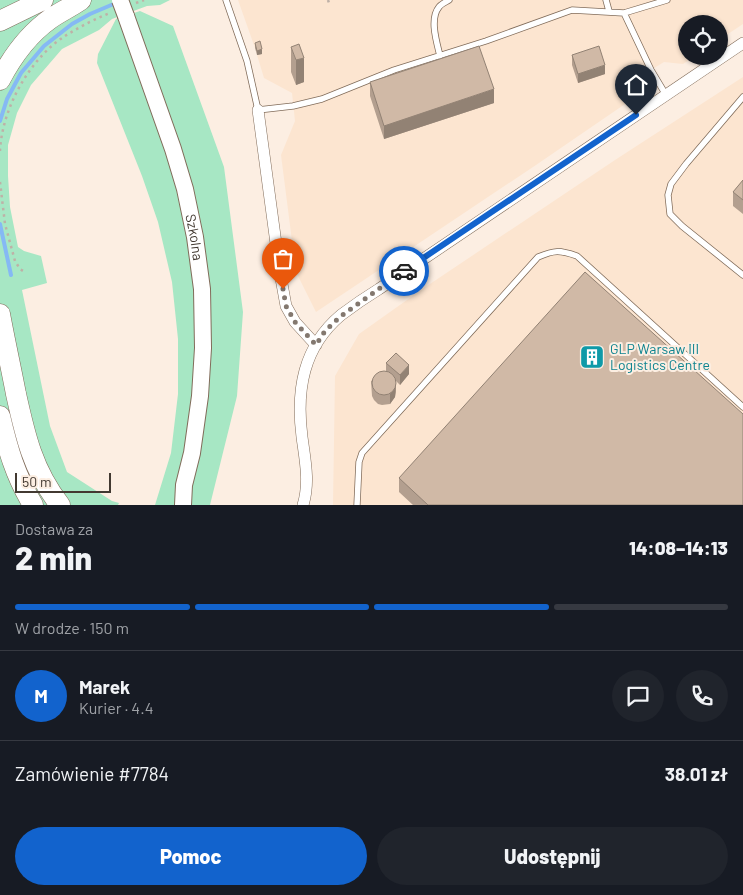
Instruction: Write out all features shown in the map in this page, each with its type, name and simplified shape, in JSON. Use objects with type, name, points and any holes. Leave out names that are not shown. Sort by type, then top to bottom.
[{"type":"highway","points":[[0,21],[43,0]]},
{"type":"highway","points":[[0,80],[25,43],[49,20],[81,0]]},
{"type":"highway","points":[[0,314],[28,445],[37,470],[60,505]]},
{"type":"highway","points":[[0,416],[14,468],[33,505]]},
{"type":"street","name":"Szkolna","points":[[122,8],[173,150],[195,237],[202,289],[204,348],[200,396],[192,453],[184,485],[175,505]]},
{"type":"street","points":[[303,505],[307,476],[300,402],[302,379],[308,361],[325,331],[341,316],[374,292],[743,43]]},
{"type":"street","points":[[258,110],[286,306],[295,322],[316,345]]},
{"type":"street","name":"Szkolna","points":[[184,485],[184,505]]},
{"type":"lane","points":[[226,0],[247,61],[258,110],[293,106],[322,99],[394,70],[486,41],[572,10],[624,13],[667,0]]},
{"type":"lane","points":[[440,56],[434,33],[435,15],[439,6],[449,0]]},
{"type":"lane","points":[[606,0],[610,12]]},
{"type":"lane","points":[[624,13],[651,70],[666,95]]},
{"type":"lane","points":[[743,97],[686,164],[671,184],[668,195],[670,214],[682,226],[743,275]]},
{"type":"lane","points":[[357,505],[359,462],[362,453],[538,257],[551,252],[563,251],[577,256],[743,407]]},
{"type":"path","points":[[0,151],[4,126],[18,89],[29,71],[44,54],[63,37],[96,19],[144,0]]},
{"type":"path","points":[[0,182],[6,224],[15,262],[26,272]]},
{"type":"shaded area","points":[[238,0],[743,0],[743,24],[728,34],[728,15],[678,15],[678,63],[664,62],[651,70],[635,81],[628,102],[316,312],[296,272],[281,155],[295,121],[292,93],[264,78],[257,55],[262,54],[255,48]]},
{"type":"shaded area","points":[[743,77],[743,505],[333,505],[335,376],[359,334],[421,290],[615,160]]},
{"type":"green space","points":[[0,0],[170,0],[160,5],[147,6],[112,19],[99,30],[62,49],[31,85],[17,113],[8,145],[10,207],[18,247],[24,251],[41,256],[47,283],[22,290],[50,426],[67,472],[112,501],[119,503],[118,505],[0,505]]},
{"type":"green space","points":[[140,11],[173,26],[224,167],[243,312],[237,396],[210,505],[155,505],[171,453],[178,394],[178,339],[172,282],[158,222],[142,176],[97,63],[98,54],[116,19]]},
{"type":"building","points":[[260,41],[262,49],[257,51],[255,43]]},
{"type":"building","points":[[299,44],[304,58],[296,60],[291,47]]},
{"type":"building","points":[[479,46],[494,89],[384,126],[370,82]]},
{"type":"building","points":[[599,46],[605,65],[578,74],[572,55]]},
{"type":"building","points":[[743,180],[743,200],[733,192]]},
{"type":"building","name":"GLP Warsaw III Logistics Centre","points":[[585,272],[743,414],[743,505],[428,505],[399,478]]},
{"type":"building","points":[[396,353],[409,365],[400,375],[386,363]]},
{"type":"building","points":[[384,371],[393,374],[396,383],[393,392],[384,395],[375,392],[372,383],[375,374]]},
{"type":"waterway","points":[[0,121],[7,99],[21,73],[44,46],[72,24],[116,3]]},
{"type":"waterway","points":[[0,224],[11,275]]},
{"type":"way so far","points":[[283,289],[286,306],[295,322],[316,345],[325,331],[341,316],[404,271]]},
{"type":"place","name":"GLP Warsaw III Logistics Centre","points":[[592,357]]},
{"type":"route","points":[[404,271],[636,115]]}]
